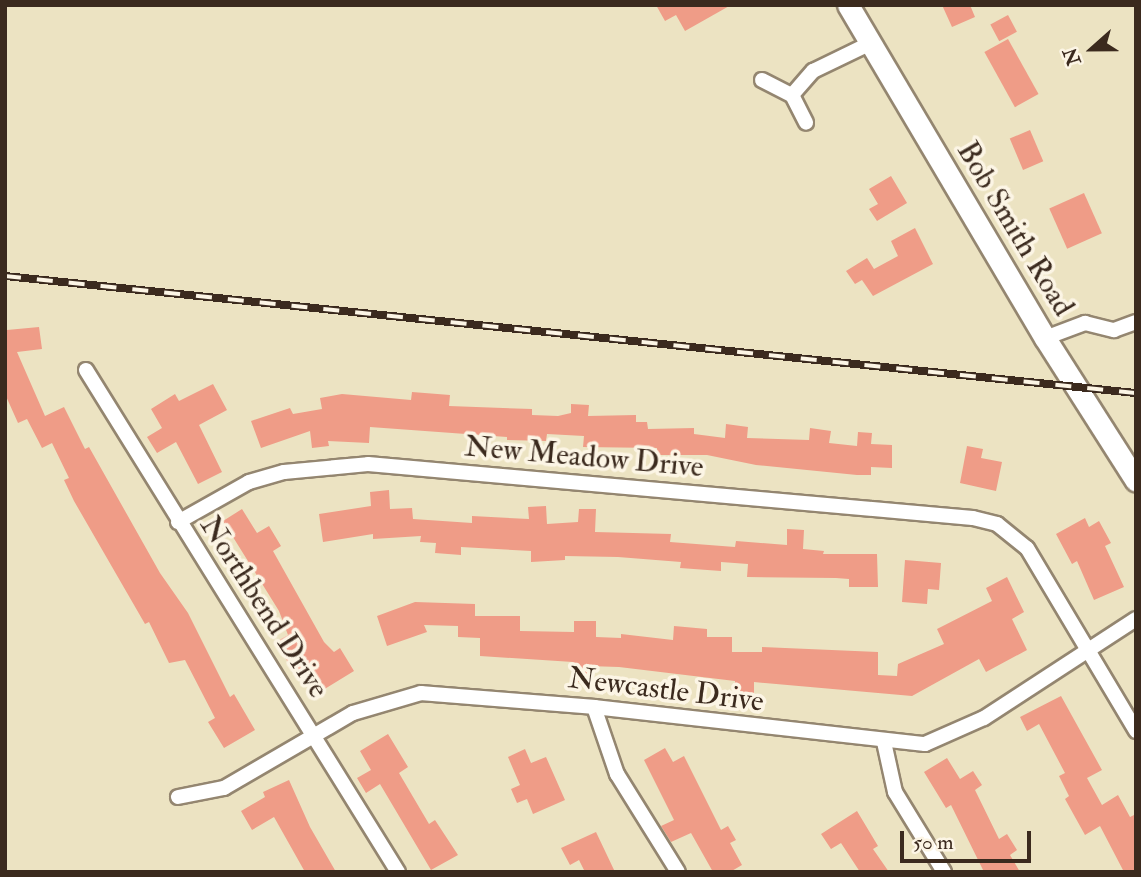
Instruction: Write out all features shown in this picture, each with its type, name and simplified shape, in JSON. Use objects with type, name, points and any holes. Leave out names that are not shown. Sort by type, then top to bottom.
[{"type":"street","name":"Bob Smith Road","points":[[848,5],[1045,338],[1136,481]]},
{"type":"street","points":[[792,95],[813,71],[871,43]]},
{"type":"street","points":[[762,80],[792,95],[806,123]]},
{"type":"street","points":[[1045,338],[1084,323],[1114,330],[1136,322]]},
{"type":"street","name":"Northbend Drive","points":[[86,370],[398,872]]},
{"type":"street","name":"New Meadow Drive","points":[[178,522],[249,482],[284,472],[368,464],[972,518],[997,524],[1027,548],[1088,651]]},
{"type":"street","name":"Newcastle Drive","points":[[178,797],[224,788],[353,713],[421,693],[594,706],[884,742],[925,744],[950,736],[1088,651],[1136,618]]},
{"type":"street","points":[[1088,651],[1136,731]]},
{"type":"street","points":[[594,706],[617,774],[678,872]]},
{"type":"street","points":[[884,742],[895,792],[944,872]]},
{"type":"building","points":[[656,5],[731,5],[685,31],[676,15],[665,21]]},
{"type":"building","points":[[942,5],[970,5],[975,17],[952,27]]},
{"type":"building","points":[[1008,15],[1017,32],[999,41],[990,24]]},
{"type":"building","points":[[1008,39],[1039,94],[1015,107],[984,52]]},
{"type":"building","points":[[1030,130],[1043,161],[1023,170],[1010,139]]},
{"type":"building","points":[[891,176],[907,203],[877,221],[869,209],[878,204],[869,189]]},
{"type":"building","points":[[1084,193],[1102,233],[1067,249],[1049,208]]},
{"type":"building","points":[[915,228],[933,264],[873,296],[862,280],[855,284],[846,271],[867,258],[874,269],[898,256],[891,241]]},
{"type":"building","points":[[5,326],[7,330],[39,327],[42,349],[17,352],[45,416],[64,407],[85,449],[89,447],[160,573],[188,613],[230,697],[234,694],[255,730],[224,748],[208,722],[215,718],[185,660],[169,663],[149,622],[145,624],[74,501],[64,480],[69,478],[52,443],[42,448],[27,419],[18,423],[5,394]]},
{"type":"building","points":[[213,384],[227,410],[199,425],[222,472],[198,484],[176,442],[157,453],[147,437],[162,428],[151,409],[175,394],[179,401]]},
{"type":"building","points":[[412,392],[450,395],[449,406],[532,409],[532,415],[558,416],[571,413],[571,404],[589,405],[588,416],[636,415],[636,422],[647,422],[648,429],[694,428],[694,434],[725,438],[726,424],[748,427],[747,438],[809,440],[810,428],[831,431],[829,443],[857,446],[858,432],[872,433],[871,444],[892,445],[892,468],[871,467],[871,475],[857,475],[756,465],[707,455],[657,455],[657,448],[583,447],[584,436],[547,434],[546,441],[507,440],[507,437],[370,427],[369,443],[328,441],[329,446],[312,448],[310,431],[261,448],[251,421],[290,408],[293,414],[322,409],[320,398],[342,394],[411,400]]},
{"type":"building","points":[[967,446],[983,449],[981,458],[1002,462],[996,491],[960,483]]},
{"type":"building","points":[[389,490],[390,509],[412,508],[413,519],[472,523],[472,516],[529,519],[528,507],[546,506],[547,524],[578,522],[579,509],[596,509],[595,532],[671,534],[670,542],[735,547],[736,541],[787,545],[787,529],[804,530],[803,549],[824,551],[823,554],[877,554],[878,587],[849,587],[849,579],[836,578],[747,577],[748,564],[721,562],[721,571],[680,568],[681,562],[618,557],[565,556],[565,560],[531,562],[531,551],[461,547],[461,555],[435,553],[436,543],[420,542],[421,536],[373,539],[373,534],[323,542],[319,514],[371,506],[370,492]]},
{"type":"building","points":[[242,509],[257,533],[269,526],[281,546],[273,551],[324,642],[334,652],[340,648],[354,671],[323,690],[311,670],[297,678],[276,642],[288,635],[279,611],[223,521]]},
{"type":"building","points":[[1085,518],[1089,527],[1099,521],[1111,543],[1105,546],[1124,587],[1094,600],[1077,561],[1072,564],[1056,534]]},
{"type":"building","points":[[905,560],[941,563],[939,590],[928,589],[927,604],[902,602]]},
{"type":"building","points":[[1007,577],[1024,612],[1012,619],[1027,650],[986,672],[979,659],[912,696],[754,682],[754,699],[735,699],[735,681],[619,667],[588,666],[588,682],[572,682],[573,662],[480,656],[480,638],[458,637],[458,626],[424,625],[427,632],[387,646],[377,616],[415,602],[475,604],[475,616],[520,616],[520,631],[574,632],[574,621],[596,621],[596,637],[621,638],[621,634],[673,640],[674,626],[707,629],[707,637],[732,637],[732,652],[762,652],[762,647],[878,652],[878,675],[897,676],[898,664],[944,644],[937,629],[992,601],[986,588]]},
{"type":"building","points":[[1061,696],[1102,770],[1087,778],[1102,805],[1118,795],[1130,817],[1136,814],[1136,872],[1124,872],[1100,826],[1085,835],[1065,799],[1069,796],[1059,776],[1065,773],[1039,724],[1027,731],[1020,717]]},
{"type":"building","points":[[388,734],[408,767],[399,773],[429,824],[435,820],[458,855],[431,870],[380,784],[366,793],[357,778],[371,770],[360,751]]},
{"type":"building","points":[[665,748],[673,762],[684,756],[721,830],[728,826],[736,840],[730,843],[742,865],[730,872],[713,872],[691,833],[671,842],[661,826],[674,820],[644,760]]},
{"type":"building","points":[[525,749],[531,763],[546,757],[565,800],[533,814],[527,799],[517,803],[511,789],[520,785],[508,757]]},
{"type":"building","points":[[947,758],[960,779],[973,771],[982,785],[975,790],[999,839],[1007,834],[1017,850],[1010,855],[1020,872],[984,872],[951,805],[946,808],[924,772]]},
{"type":"building","points":[[289,780],[310,827],[336,872],[305,872],[274,817],[252,830],[241,811],[265,797],[263,792]]},
{"type":"building","points":[[857,811],[878,846],[873,849],[889,872],[860,872],[841,843],[831,849],[821,834]]},
{"type":"building","points":[[596,832],[615,872],[585,872],[579,860],[570,865],[561,848]]},
{"type":"railway","points":[[5,276],[1136,393]]}]
